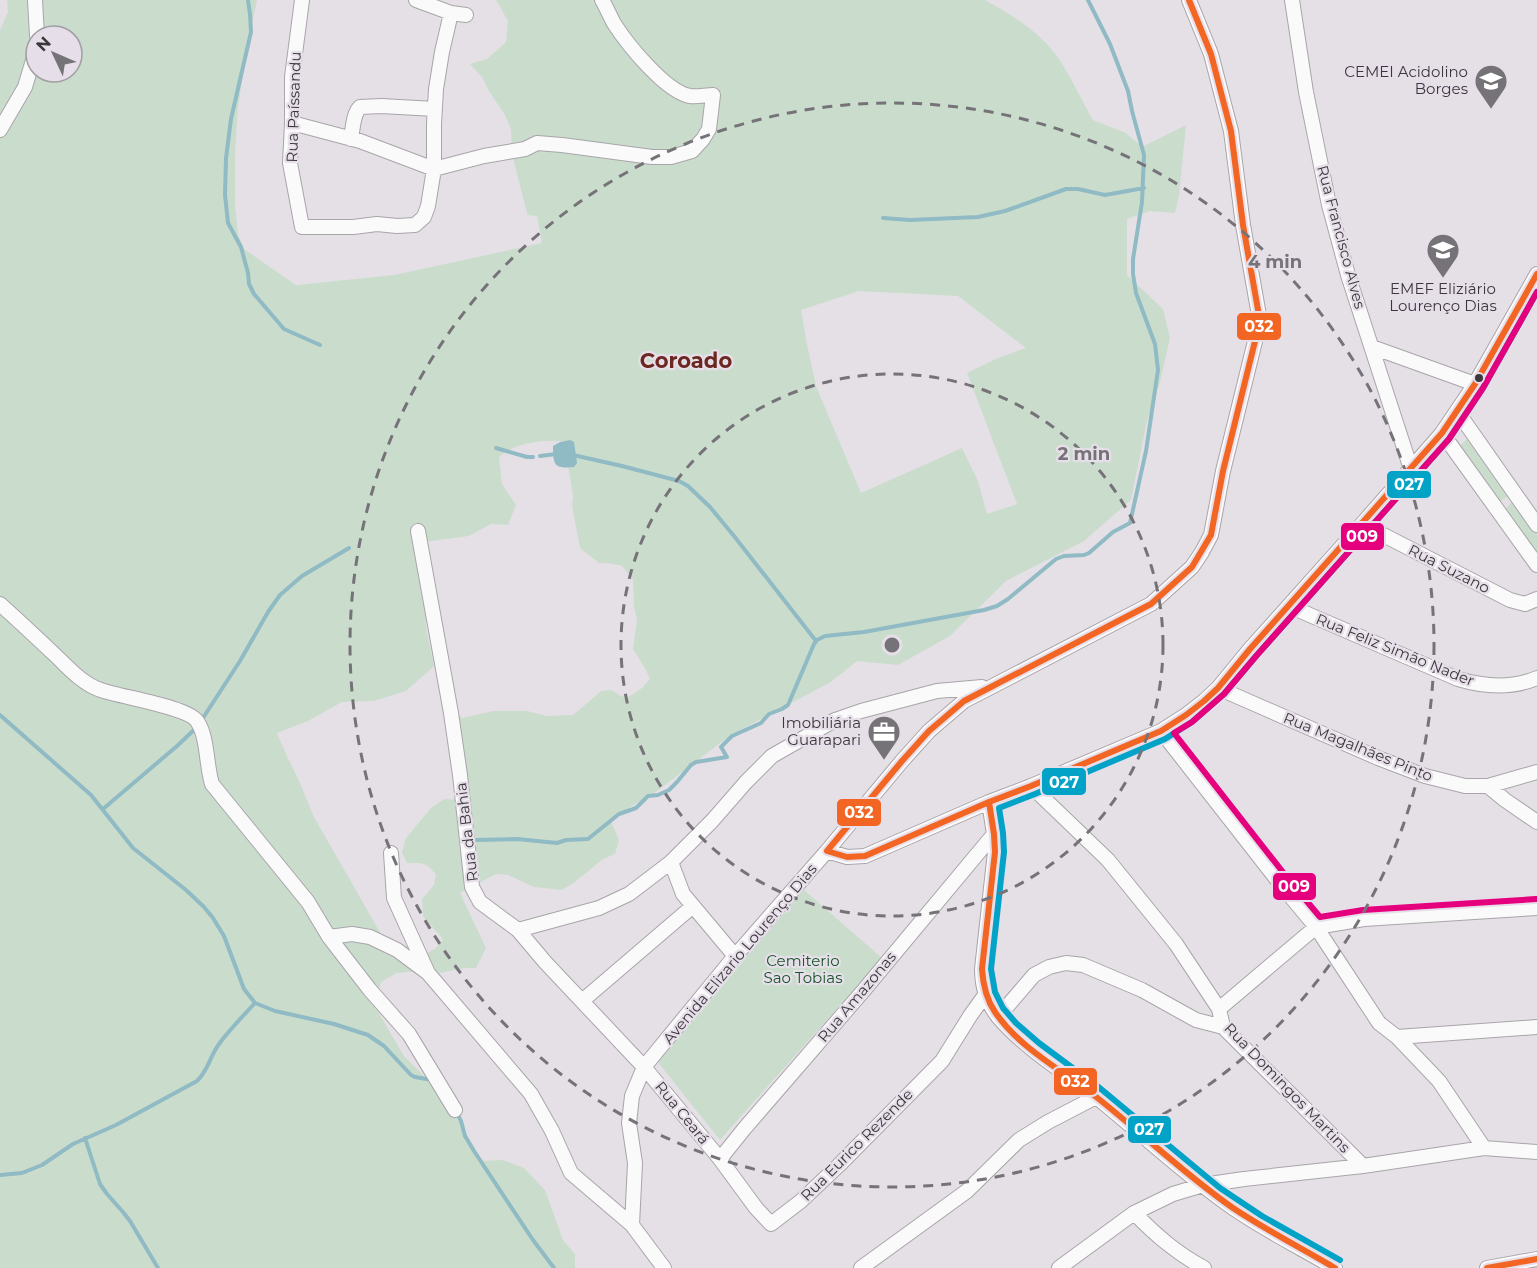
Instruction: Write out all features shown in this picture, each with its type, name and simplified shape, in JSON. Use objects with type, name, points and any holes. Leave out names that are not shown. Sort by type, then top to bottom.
[{"type":"street","points":[[35,0],[36,24]]},
{"type":"street","name":"Rua Paíssandu","points":[[302,0],[292,77],[290,163],[302,227],[415,225],[424,217],[428,206],[434,170]]},
{"type":"street","points":[[416,0],[451,13],[466,15]]},
{"type":"street","points":[[292,123],[351,139],[434,170],[484,156],[525,149],[537,143],[562,144],[652,157],[671,157],[692,151],[709,129],[713,94],[690,96],[676,90],[659,77],[626,41],[602,0]]},
{"type":"street","name":"Avenida Elizario Lourenço Dias","points":[[632,1225],[635,1163],[629,1123],[632,1096],[644,1067],[735,956],[929,731],[964,701],[990,686],[1151,604],[1192,567],[1211,535],[1223,471],[1260,321],[1243,225],[1231,131],[1211,54],[1189,0]]},
{"type":"street","name":"Rua Francisco Alves","points":[[1292,0],[1306,92],[1329,205],[1348,275],[1411,469]]},
{"type":"street","points":[[434,170],[436,88],[451,13]]},
{"type":"street","points":[[0,130],[26,84]]},
{"type":"street","points":[[351,139],[356,113],[360,106],[435,109]]},
{"type":"street","points":[[827,851],[847,857],[865,856],[1161,731],[1186,715],[1218,688],[1442,433],[1476,384],[1536,277]]},
{"type":"street","points":[[1372,347],[1476,384]]},
{"type":"street","points":[[1457,411],[1537,525]]},
{"type":"street","points":[[1442,433],[1537,565]]},
{"type":"street","points":[[1498,510],[1516,496]]},
{"type":"street","name":"Rua Suzano","points":[[1362,524],[1510,600],[1525,604],[1537,599]]},
{"type":"street","name":"Rua da Bahia","points":[[418,531],[451,713],[472,887],[480,902],[518,930],[644,1067]]},
{"type":"street","points":[[0,604],[76,675],[99,690],[160,705],[188,714],[196,720],[203,735],[212,783],[308,902],[329,937],[370,990],[409,1034],[455,1110]]},
{"type":"street","name":"Rua Feliz Simão Nader","points":[[1289,606],[1458,679],[1479,685],[1502,685],[1522,684],[1537,678]]},
{"type":"street","points":[[518,930],[599,908],[628,894],[671,862],[772,756],[835,720],[937,691],[990,686]]},
{"type":"street","name":"Rua Magalhães Pinto","points":[[1218,688],[1425,777],[1465,786],[1488,786],[1537,772]]},
{"type":"street","points":[[1161,731],[1316,927],[1378,1023],[1397,1037],[1439,1081],[1484,1148]]},
{"type":"street","name":"Rua Domingos Martins","points":[[1031,786],[1108,860],[1176,944],[1219,1009],[1223,1027],[1364,1166]]},
{"type":"street","points":[[1488,786],[1504,800],[1537,822]]},
{"type":"street","points":[[989,802],[995,852],[982,981],[985,995],[998,1017],[1020,1038],[1203,1185],[1234,1208],[1335,1268]]},
{"type":"street","name":"Rua Amazonas","points":[[720,1159],[994,834]]},
{"type":"street","points":[[391,854],[394,898],[428,973]]},
{"type":"street","points":[[671,862],[683,894],[735,956]]},
{"type":"street","points":[[582,1001],[693,906]]},
{"type":"street","points":[[1219,1009],[1316,927],[1364,919],[1537,908]]},
{"type":"street","points":[[329,937],[352,934],[370,937],[397,950],[428,973],[531,1094],[552,1131],[571,1173],[632,1225],[664,1268]]},
{"type":"street","points":[[998,1017],[1034,975],[1049,967],[1066,963],[1083,965],[1142,990],[1196,1020],[1223,1027]]},
{"type":"street","name":"Rua Eurico Rezende","points":[[720,1159],[756,1208],[771,1224],[801,1201],[839,1165],[942,1061],[985,995]]},
{"type":"street","points":[[1397,1037],[1537,1027]]},
{"type":"street","name":"Rua Ceará","points":[[644,1067],[720,1159]]},
{"type":"street","points":[[861,1268],[967,1191],[1019,1140],[1096,1097]]},
{"type":"street","points":[[1059,1268],[1134,1213],[1173,1194],[1203,1185],[1364,1166],[1484,1148],[1537,1152]]},
{"type":"street","points":[[1134,1213],[1181,1262],[1204,1268]]},
{"type":"street","points":[[1487,1268],[1537,1259]]},
{"type":"green space","points":[[7,0],[257,0],[238,108],[235,204],[238,234],[244,249],[296,285],[394,275],[542,243],[537,216],[527,215],[512,154],[511,130],[505,115],[482,77],[470,64],[487,59],[506,42],[508,21],[496,0],[985,0],[1017,19],[1046,43],[1070,76],[1093,120],[1126,133],[1142,147],[1186,125],[1179,196],[1175,213],[1150,211],[1127,219],[1127,275],[1163,309],[1170,338],[1160,382],[1147,421],[1131,500],[1084,541],[1006,581],[950,636],[898,665],[857,661],[831,682],[731,735],[657,791],[610,819],[619,840],[615,854],[603,859],[562,890],[534,887],[508,875],[496,874],[460,893],[486,948],[476,968],[439,973],[419,971],[397,973],[381,982],[374,1005],[404,1056],[425,1077],[462,1126],[482,1161],[503,1160],[524,1168],[545,1190],[563,1240],[575,1254],[575,1268],[0,1268],[0,30],[8,12]],"holes":[[[859,291],[958,296],[1026,348],[967,373],[1017,504],[987,514],[978,481],[962,448],[861,493],[816,386],[801,310]],[[545,441],[566,441],[565,453],[580,548],[599,563],[622,566],[633,579],[637,620],[633,649],[650,679],[642,688],[627,698],[612,690],[601,691],[573,715],[547,716],[527,711],[493,711],[462,718],[453,709],[462,800],[444,799],[431,808],[406,838],[402,852],[407,863],[424,864],[436,875],[434,885],[422,899],[423,916],[443,939],[436,948],[420,957],[385,941],[314,817],[277,733],[308,721],[342,702],[374,701],[406,691],[434,666],[426,628],[425,599],[417,543],[469,536],[491,524],[508,525],[516,505],[502,484],[499,457],[515,447]]]},
{"type":"green space","points":[[1472,438],[1510,493],[1498,502],[1459,447],[1467,439]]},
{"type":"green space","points":[[1516,502],[1537,531],[1537,557],[1504,511],[1511,503]]},
{"type":"green space","name":"Cemiterio Sao Tobias","points":[[804,890],[882,958],[720,1140],[656,1060]]},
{"type":"water","points":[[570,440],[574,442],[577,463],[574,467],[559,466],[554,462],[553,446]]},
{"type":"waterway","points":[[248,0],[251,32],[231,119],[226,158],[225,195],[228,223],[241,247],[249,284],[254,294],[284,329],[320,345]]},
{"type":"waterway","points":[[475,840],[517,839],[557,843],[566,840],[588,839],[619,814],[636,808],[648,796],[669,790],[696,762],[727,757],[721,747],[732,736],[761,723],[769,714],[788,705],[817,640],[825,636],[864,632],[997,606],[1056,559],[1089,553],[1113,532],[1130,523],[1146,451],[1158,370],[1155,344],[1136,293],[1133,274],[1133,259],[1142,202],[1144,155],[1128,91],[1110,44],[1088,0]]},
{"type":"waterway","points":[[883,218],[910,220],[978,217],[1005,211],[1066,189],[1078,189],[1105,195],[1144,188]]},
{"type":"waterway","points":[[496,448],[533,457]]},
{"type":"waterway","points":[[540,456],[556,454]]},
{"type":"waterway","points":[[573,455],[679,481],[688,486],[710,507],[734,536],[816,641]]},
{"type":"waterway","points":[[201,721],[280,595],[302,576],[349,548]]},
{"type":"waterway","points":[[0,715],[91,795],[133,848],[204,907],[224,936],[244,989],[255,1003],[275,1011],[334,1024],[368,1035],[384,1046],[411,1075],[432,1080]]},
{"type":"waterway","points":[[103,809],[197,727]]},
{"type":"waterway","points":[[0,1175],[22,1173],[42,1165],[73,1144],[116,1125],[197,1081],[204,1073],[219,1044],[255,1003]]},
{"type":"waterway","points":[[456,1112],[465,1136],[474,1151],[554,1268]]},
{"type":"waterway","points":[[85,1138],[100,1184],[130,1221],[158,1268]]},
{"type":"transit line","name":"032","points":[[1189,0],[1211,54],[1231,131],[1243,225],[1260,321],[1223,471],[1211,535],[1192,567],[1151,604],[964,701],[929,731],[827,851],[847,857],[865,856],[1161,731],[1204,701],[1218,688],[1442,433],[1475,384],[1537,274]]},
{"type":"transit line","name":"027","points":[[1340,1260],[1262,1216],[1220,1188],[1101,1089],[1039,1043],[1003,1008],[995,992],[991,969],[1004,852],[999,808],[1165,739],[1192,722],[1224,694],[1449,439],[1483,388],[1537,292]]},
{"type":"transit line","name":"009","points":[[1536,899],[1363,910],[1320,917],[1174,733],[1192,722],[1224,694],[1449,439],[1483,388],[1537,292]]},
{"type":"transit line","name":"032","points":[[989,802],[995,852],[982,969],[985,991],[995,1012],[1028,1048],[1095,1096],[1215,1195],[1258,1224],[1335,1268]]},
{"type":"transit line","name":"032","points":[[1487,1268],[1537,1259]]},
{"type":"place","name":"CEMEI Acidolino Borges","points":[[1491,110]]},
{"type":"place","name":"EMEF Eliziário Lourenço Dias","points":[[1443,279]]},
{"type":"place","name":"Imobiliária Guarapari","points":[[884,761]]},
{"type":"district","name":"Coroado","points":[[686,361]]}]
